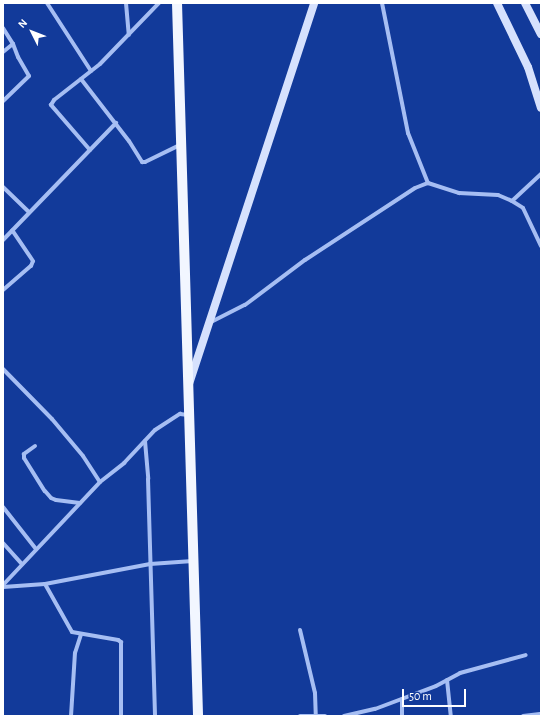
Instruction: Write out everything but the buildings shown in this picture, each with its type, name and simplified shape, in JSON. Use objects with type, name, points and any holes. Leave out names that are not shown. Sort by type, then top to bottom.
[{"type":"main road","points":[[178,3],[198,716]]},
{"type":"main road","points":[[188,387],[211,322],[314,3]]},
{"type":"main road","points":[[498,3],[528,67],[541,108]]},
{"type":"main road","points":[[525,3],[541,34]]},
{"type":"street","points":[[46,3],[91,71]]},
{"type":"street","points":[[126,3],[129,34]]},
{"type":"street","points":[[90,150],[51,105],[54,100],[91,71],[159,3]]},
{"type":"street","points":[[382,3],[408,133],[428,183]]},
{"type":"street","points":[[3,28],[29,76],[3,100]]},
{"type":"street","points":[[3,52],[13,44]]},
{"type":"street","points":[[81,79],[116,123],[142,162],[145,162],[182,144]]},
{"type":"street","points":[[3,240],[116,123]]},
{"type":"street","points":[[512,201],[541,174]]},
{"type":"street","points":[[211,322],[245,305],[312,256],[416,188],[428,183],[459,192],[498,196],[512,201],[523,208],[541,246]]},
{"type":"street","points":[[3,187],[29,212]]},
{"type":"street","points":[[3,290],[31,266],[33,261],[12,230]]},
{"type":"street","points":[[3,369],[52,418],[83,456],[100,482]]},
{"type":"street","points":[[3,586],[100,482],[124,463],[155,430],[180,414],[189,416]]},
{"type":"street","points":[[145,440],[148,479],[155,716]]},
{"type":"street","points":[[35,446],[24,454],[24,458],[45,491],[51,498],[56,500],[80,503]]},
{"type":"street","points":[[3,507],[36,549]]},
{"type":"street","points":[[3,543],[22,564]]},
{"type":"street","points":[[3,586],[45,584],[150,564],[193,561]]},
{"type":"street","points":[[45,584],[67,626],[72,632],[118,640],[121,642],[121,716]]},
{"type":"street","points":[[300,630],[315,693],[316,715]]},
{"type":"street","points":[[71,716],[75,653],[81,634]]},
{"type":"street","points":[[344,716],[367,714],[460,673],[526,655]]},
{"type":"street","points":[[447,680],[451,716]]},
{"type":"street","points":[[402,699],[402,716]]},
{"type":"street","points":[[523,716],[540,714]]},
{"type":"street","points":[[300,716],[325,716]]}]
